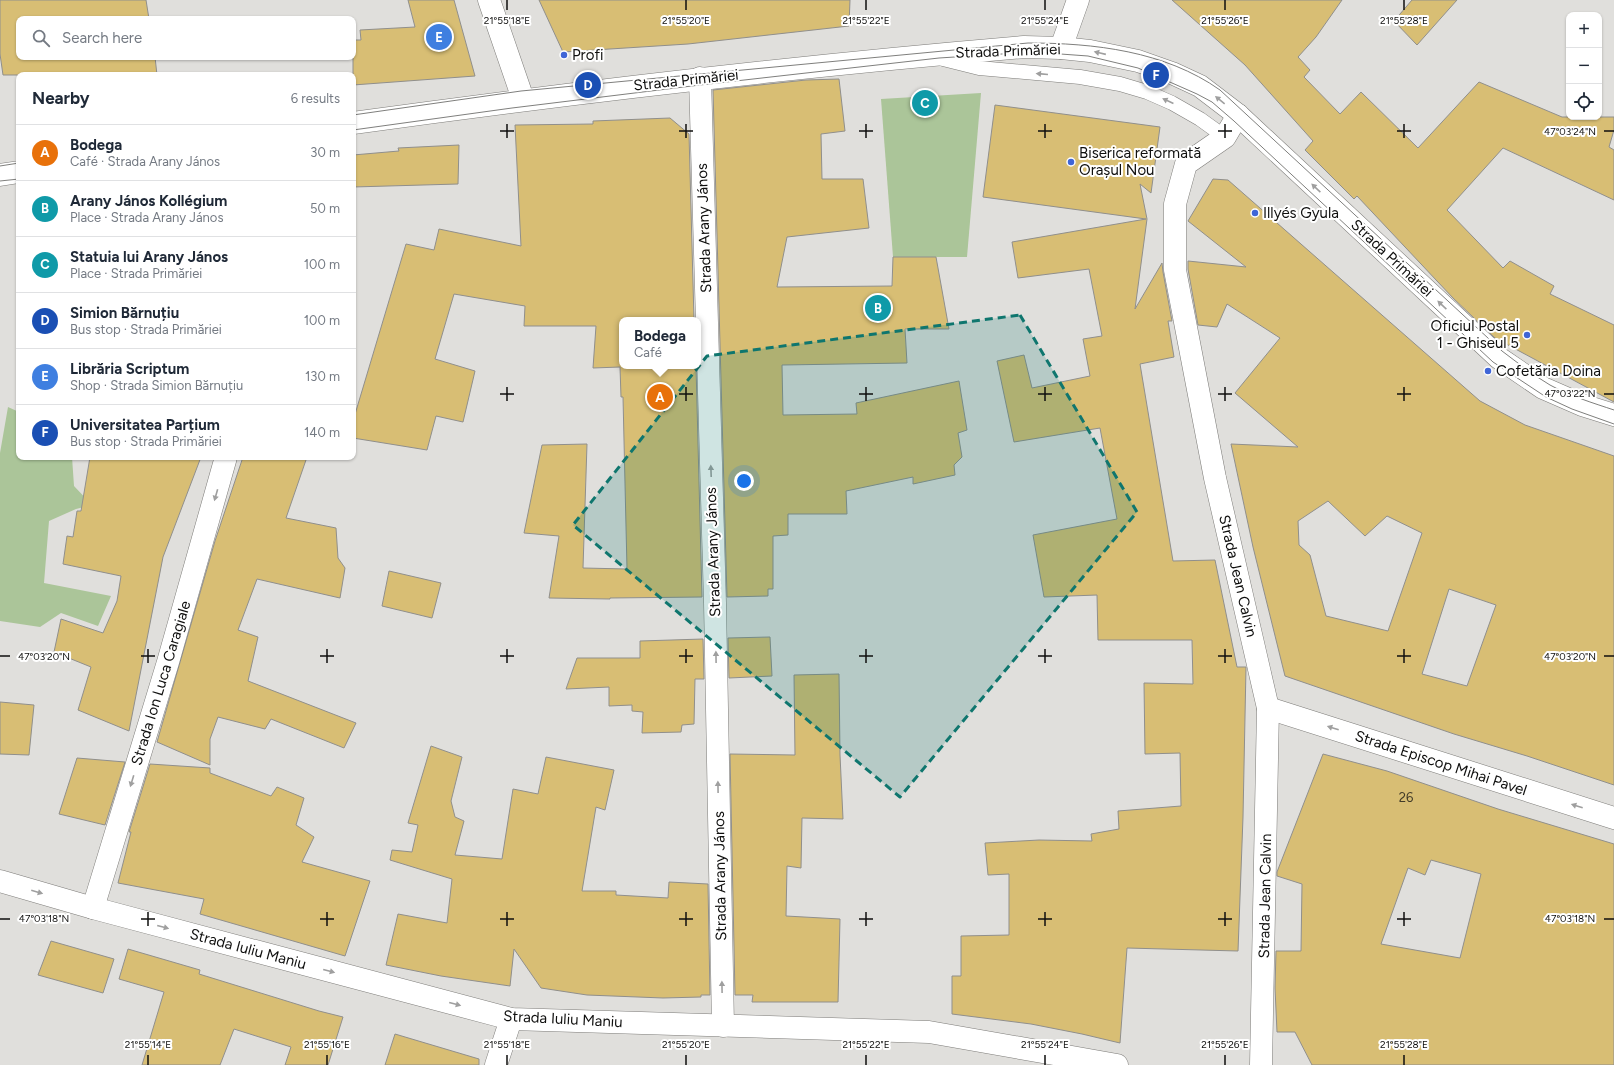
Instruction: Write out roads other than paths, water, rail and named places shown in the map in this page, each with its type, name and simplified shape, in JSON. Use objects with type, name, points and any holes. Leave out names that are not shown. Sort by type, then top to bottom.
[{"type":"street","points":[[489,0],[523,99]]},
{"type":"street","points":[[1061,48],[1078,0]]},
{"type":"street","name":"Strada Primăriei","points":[[356,123],[523,99],[700,78],[1024,47],[1061,48],[1090,51],[1138,61],[1172,73],[1200,86],[1238,115],[1499,358],[1543,388],[1582,405],[1614,415]]},
{"type":"street","name":"Strada Arany János","points":[[700,78],[715,603],[723,1026]]},
{"type":"street","name":"Strada Jean Calvin","points":[[1238,115],[1225,137],[1186,164],[1175,204],[1175,270],[1215,478],[1268,708],[1262,1065]]},
{"type":"street","points":[[0,174],[16,172]]},
{"type":"street","name":"Strada Ion Luca Caragiale","points":[[93,908],[168,662],[225,460]]},
{"type":"street","name":"Strada Episcop Mihai Pavel","points":[[1268,708],[1614,818]]},
{"type":"street","name":"Strada Iuliu Maniu","points":[[0,881],[93,908],[511,1019],[929,1032],[1117,1065]]},
{"type":"street","points":[[496,1065],[511,1019]]},
{"type":"lane","points":[[924,56],[979,68],[1080,77],[1120,84],[1147,92],[1172,103],[1200,119],[1225,137]]},
{"type":"tram line","points":[[356,115],[521,91],[1028,43],[1078,45],[1128,52],[1176,66],[1199,77],[1220,90],[1502,351],[1550,385],[1574,396],[1614,410]]},
{"type":"tram line","points":[[356,130],[512,108],[939,58],[1033,52],[1088,56],[1138,68],[1212,102],[1493,362],[1546,397],[1572,409],[1614,424]]},
{"type":"tram line","points":[[0,166],[16,163]]},
{"type":"tram line","points":[[0,181],[16,179]]},
{"type":"place","name":"Librăria Scriptum","points":[[439,37]]},
{"type":"place","name":"Profi","points":[[564,55]]},
{"type":"place","name":"Universitatea Parțium","points":[[1156,75]]},
{"type":"place","name":"Simion Bărnuțiu","points":[[588,85]]},
{"type":"place","name":"Statuia lui Arany János","points":[[925,103]]},
{"type":"place","name":"Biserica reformată Orașul Nou","points":[[1071,162]]},
{"type":"place","name":"Illyés Gyula","points":[[1255,213]]},
{"type":"place","name":"Arany János Kollégium","points":[[878,308]]},
{"type":"place","name":"Oficiul Postal 1 - Ghiseul 5","points":[[1527,335]]},
{"type":"place","name":"Cofetăria Doina","points":[[1488,371]]},
{"type":"place","name":"Bodega","points":[[660,397]]}]
